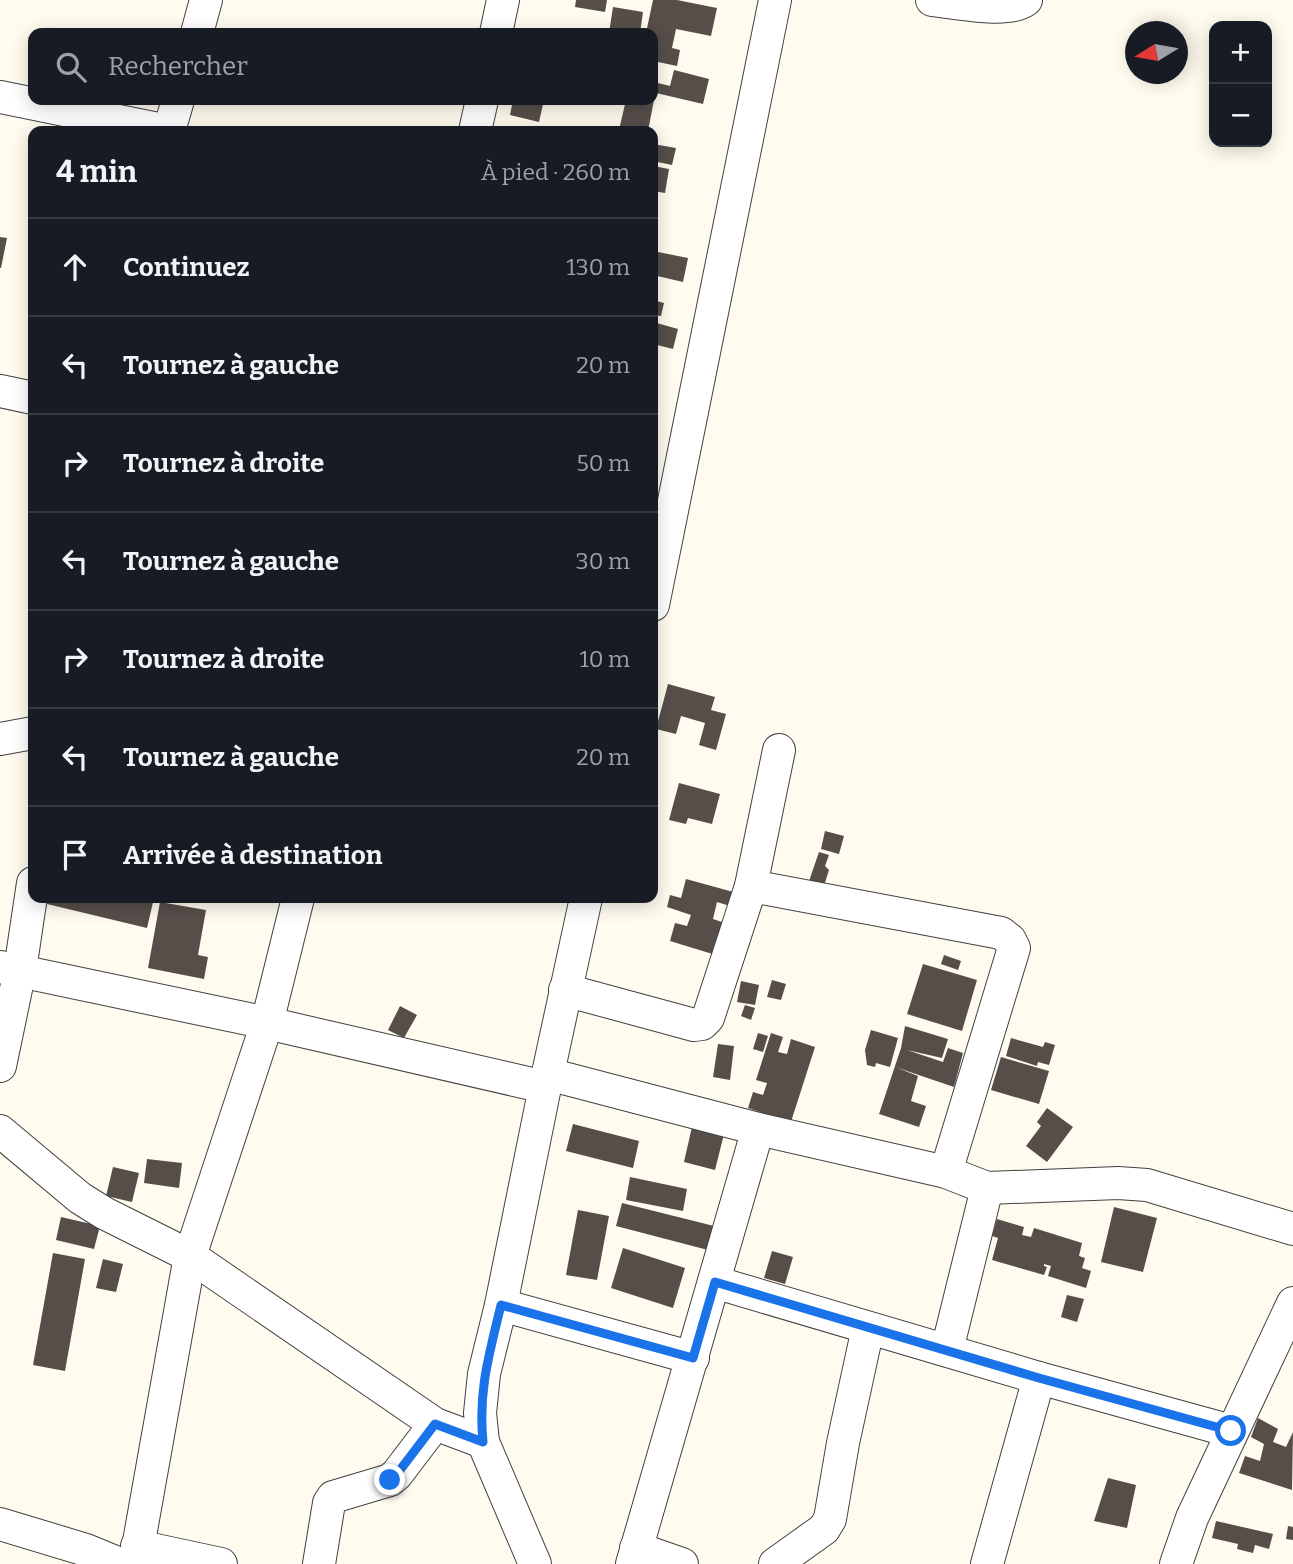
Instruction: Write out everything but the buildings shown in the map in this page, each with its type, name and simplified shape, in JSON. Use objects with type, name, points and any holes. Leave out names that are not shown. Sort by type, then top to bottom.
[{"type":"street","points":[[198,28],[206,0]]},
{"type":"street","points":[[497,28],[503,0]]},
{"type":"street","points":[[658,559],[775,0]]},
{"type":"street","points":[[932,0],[1006,7],[1018,6],[1026,0]]},
{"type":"street","points":[[0,97],[28,103]]},
{"type":"street","points":[[40,105],[144,126]]},
{"type":"street","points":[[170,126],[177,105]]},
{"type":"street","points":[[476,126],[481,105]]},
{"type":"street","points":[[0,391],[28,397]]},
{"type":"street","points":[[0,739],[28,734]]},
{"type":"street","points":[[565,990],[694,1025],[702,1024],[708,1018],[751,886],[779,750]]},
{"type":"street","points":[[751,886],[1001,933],[1010,940],[1014,948],[946,1172]]},
{"type":"street","points":[[0,1066],[10,968],[28,901]]},
{"type":"street","points":[[131,1558],[190,1256],[267,1023],[297,903]]},
{"type":"street","points":[[540,1562],[483,1442],[480,1413],[484,1374],[501,1305],[585,903]]},
{"type":"street","points":[[10,968],[546,1080],[946,1172],[987,1188],[1118,1183],[1147,1185],[1293,1229]]},
{"type":"street","points":[[682,1564],[634,1556],[758,1129]]},
{"type":"street","points":[[0,1131],[80,1198],[190,1256],[435,1424],[483,1442]]},
{"type":"street","points":[[947,1350],[987,1188]]},
{"type":"street","points":[[715,1282],[1039,1378],[1231,1431]]},
{"type":"street","points":[[501,1305],[693,1358]]},
{"type":"street","points":[[1176,1564],[1192,1518],[1231,1431],[1290,1317]]},
{"type":"street","points":[[775,1564],[824,1529],[830,1519],[867,1328]]},
{"type":"street","points":[[987,1564],[1039,1378]]},
{"type":"street","points":[[319,1564],[329,1503],[333,1497],[390,1480],[435,1424]]},
{"type":"street","points":[[0,1524],[86,1550],[131,1558],[221,1564]]},
{"type":"route","points":[[390,1480],[435,1424],[483,1442],[480,1413],[484,1374],[501,1305],[693,1358],[715,1282],[1039,1378],[1231,1431]]}]
